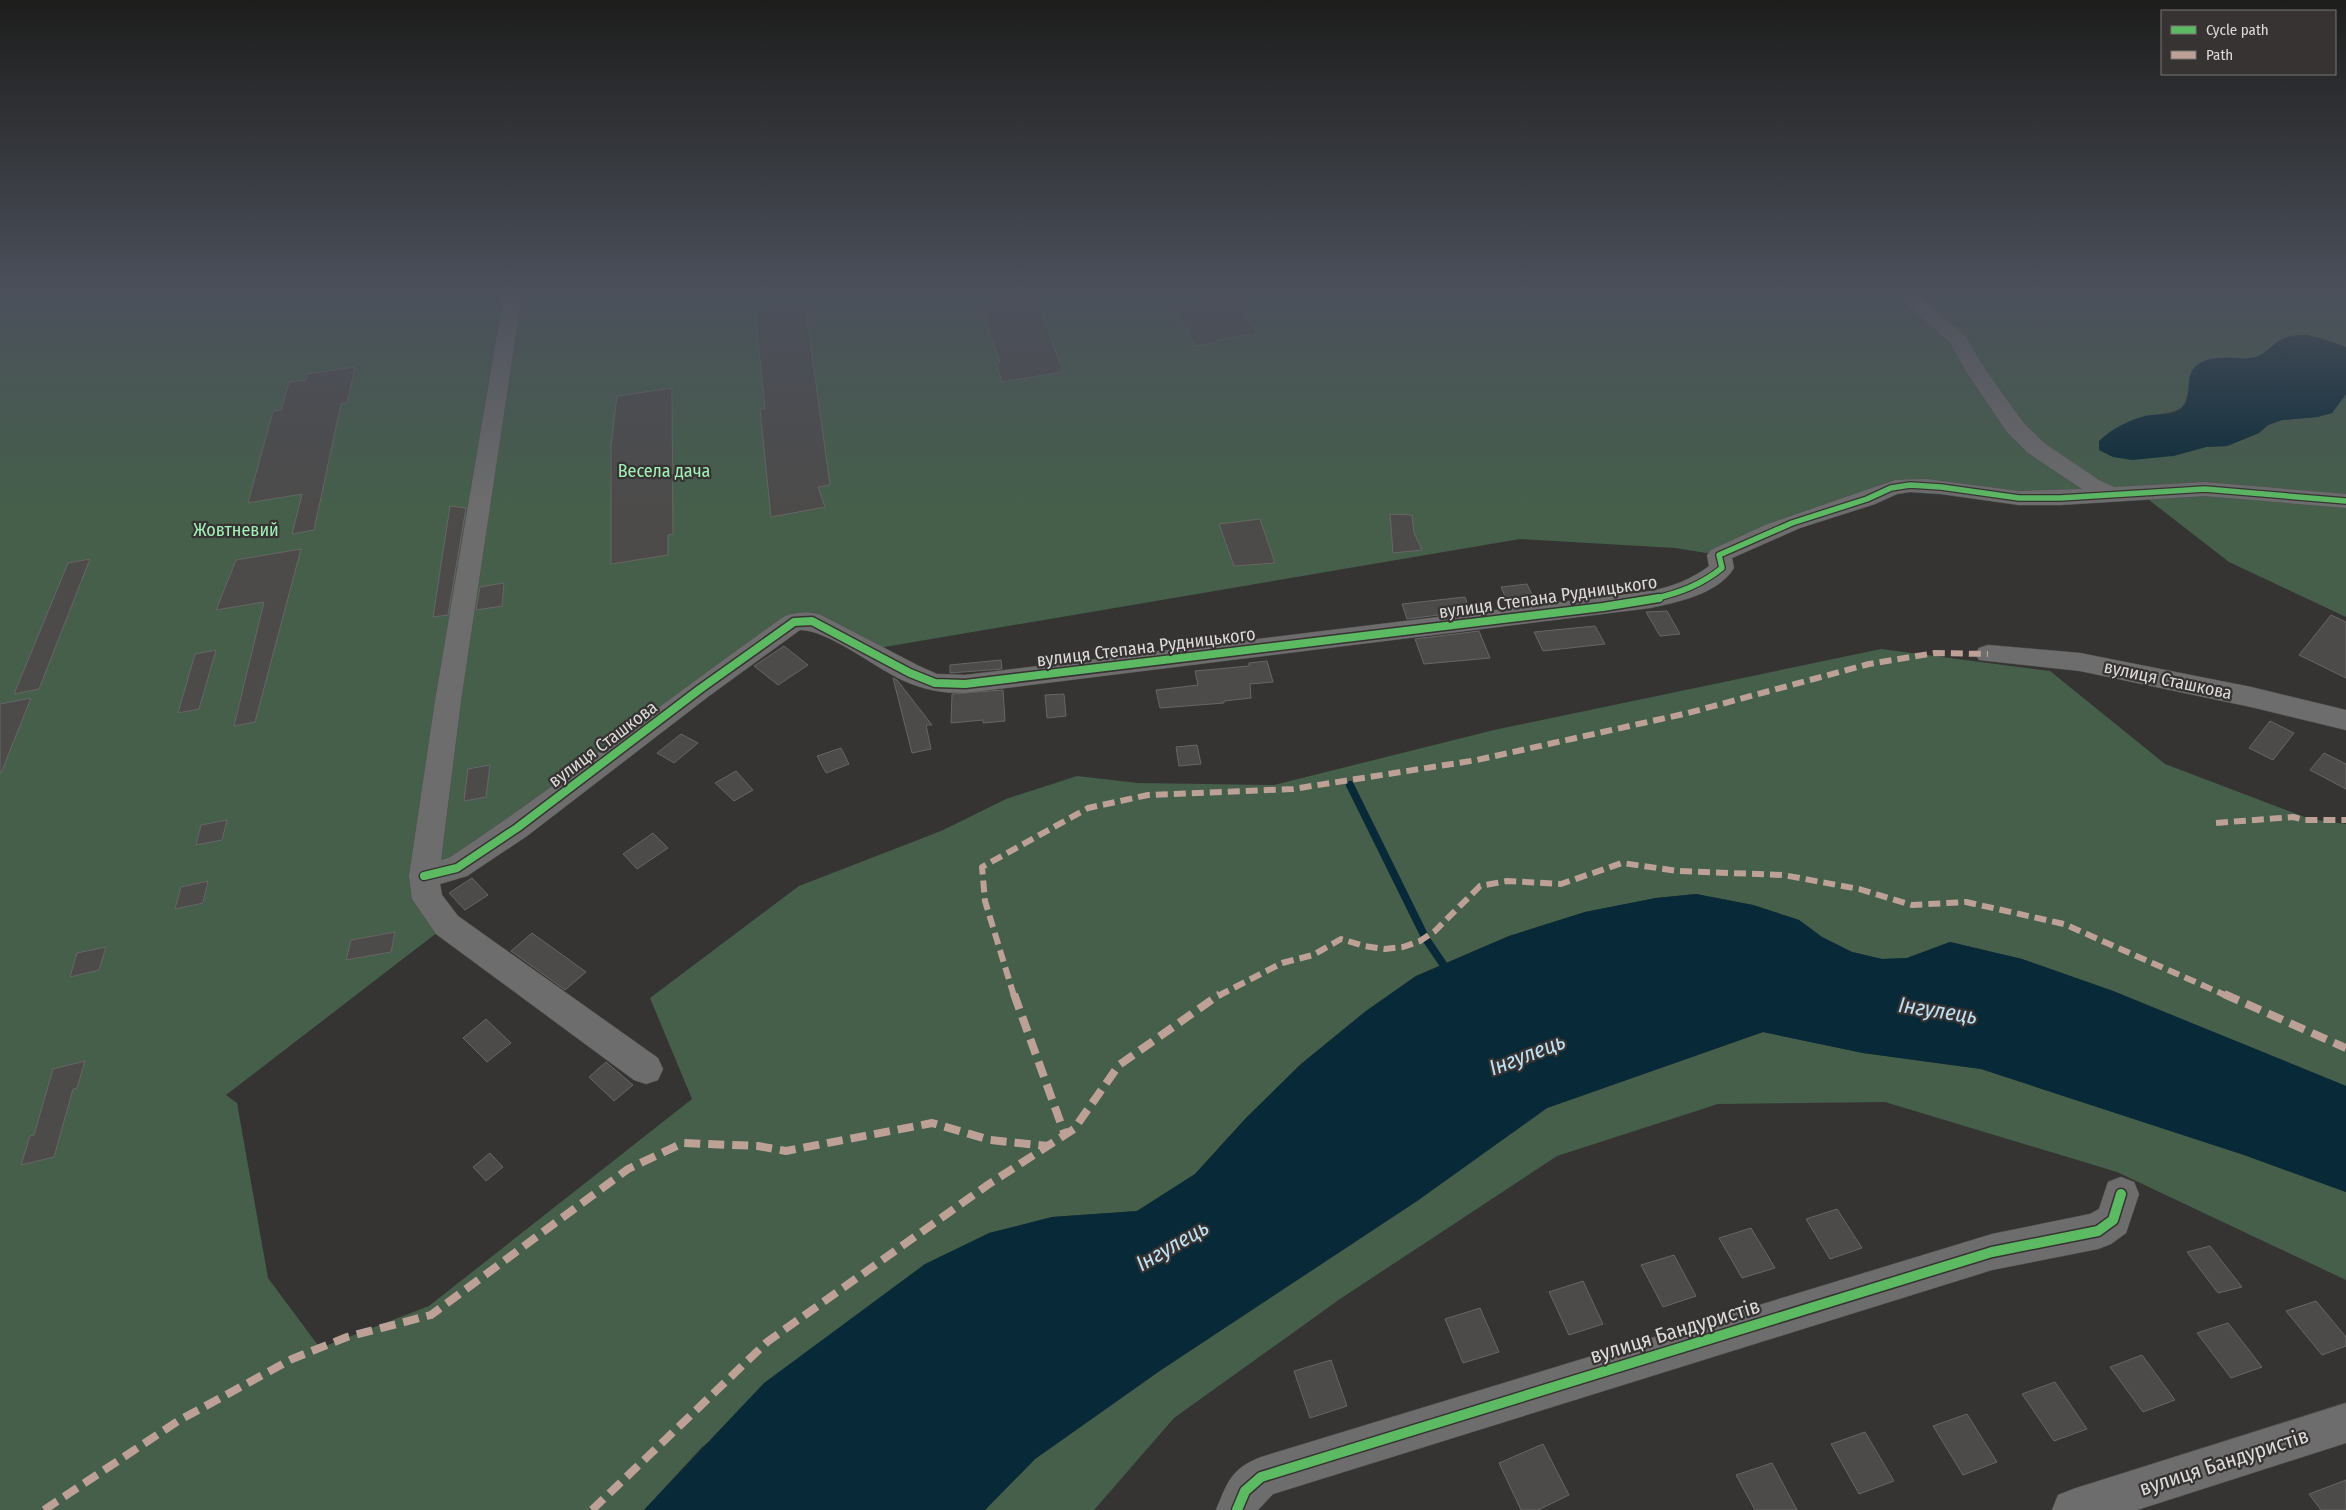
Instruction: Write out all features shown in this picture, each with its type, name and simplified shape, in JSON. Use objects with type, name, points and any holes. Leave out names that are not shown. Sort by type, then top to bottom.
[{"type":"street","points":[[502,363],[448,701],[424,876],[426,899],[447,925],[646,1068]]},
{"type":"street","points":[[1972,363],[2015,427],[2036,448],[2076,476],[2113,495]]},
{"type":"street","name":"вулиця Степана Рудницького","points":[[794,622],[812,621],[838,633],[910,673],[927,680],[965,684],[1603,607],[1663,598],[1711,578],[1722,568],[1719,555],[1745,541],[1785,524],[1869,498],[1894,487],[1939,487],[2017,498],[2062,498],[2184,489],[2228,489],[2346,501]]},
{"type":"street","name":"вулиця Сташкова","points":[[424,876],[457,868],[517,828],[656,722],[794,622]]},
{"type":"street","name":"вулиця Сташкова","points":[[1988,654],[2080,662],[2251,697],[2346,720]]},
{"type":"street","name":"вулиця Бандуристів","points":[[1237,1510],[1245,1491],[1261,1477],[1992,1252],[2098,1231],[2112,1220],[2121,1194]]},
{"type":"street","name":"вулиця Бандуристів","points":[[2073,1510],[2346,1422]]},
{"type":"green space","points":[[0,363],[2203,363],[2196,366],[2187,398],[2180,408],[2163,414],[2147,416],[2173,456],[2206,447],[2227,446],[2259,433],[2268,425],[2282,420],[2317,417],[2332,413],[2346,394],[2346,617],[2229,562],[2140,493],[2101,496],[1911,486],[1719,555],[1675,548],[1520,539],[867,650],[813,621],[437,874],[447,925],[226,1095],[237,1103],[268,1278],[320,1348],[429,1306],[692,1099],[650,998],[799,886],[941,831],[1006,799],[1077,776],[1138,783],[1274,785],[1494,730],[1881,649],[2050,671],[2165,764],[2310,819],[2346,824],[2346,1086],[2113,991],[2022,959],[1950,942],[1907,958],[1882,959],[1852,952],[1822,937],[1799,920],[1753,905],[1696,894],[1656,898],[1585,912],[1509,936],[1416,976],[1366,1011],[1301,1064],[1246,1118],[1195,1174],[1137,1211],[1052,1217],[989,1233],[702,1447],[644,1510],[0,1510]]},
{"type":"green space","points":[[1763,1032],[1863,1053],[1981,1069],[2244,1155],[2346,1192],[2346,1280],[2117,1172],[1885,1102],[1718,1104],[1557,1156],[1340,1299],[1174,1418],[1094,1510],[985,1510],[1035,1459],[1161,1370],[1417,1201],[1547,1108]]},
{"type":"water","points":[[2200,363],[2346,363],[2346,394],[2332,413],[2317,417],[2282,420],[2268,425],[2259,433],[2227,446],[2206,447],[2173,456],[2132,460],[2113,457],[2099,450],[2099,441],[2120,426],[2145,416],[2174,413],[2182,408],[2186,403],[2190,376]]},
{"type":"water","name":"Інгулець","points":[[1696,894],[1753,905],[1799,920],[1822,937],[1852,952],[1882,959],[1907,958],[1950,942],[2022,959],[2113,991],[2346,1086],[2346,1192],[2244,1155],[1981,1069],[1863,1053],[1763,1032],[1547,1108],[1417,1201],[1161,1370],[1035,1459],[985,1510],[644,1510],[764,1383],[925,1264],[989,1233],[1052,1217],[1137,1211],[1195,1174],[1246,1118],[1301,1064],[1366,1011],[1416,976],[1509,936],[1585,912],[1656,898]]},
{"type":"building","points":[[760,363],[813,363],[830,485],[818,487],[825,507],[771,517],[760,409],[765,409]]},
{"type":"building","points":[[996,363],[1060,363],[1063,372],[1002,382]]},
{"type":"building","points":[[355,367],[347,403],[341,404],[314,530],[292,534],[302,494],[248,503],[273,411],[281,410],[289,382],[306,380],[307,374]]},
{"type":"building","points":[[672,388],[673,534],[668,535],[668,555],[611,564],[611,446],[617,396]]},
{"type":"building","points":[[450,506],[466,508],[448,615],[433,617]]},
{"type":"building","points":[[1390,514],[1412,515],[1414,533],[1422,550],[1393,553]]},
{"type":"building","points":[[1260,519],[1275,563],[1234,566],[1219,524]]},
{"type":"building","points":[[301,549],[255,722],[234,726],[264,602],[216,610],[236,560]]},
{"type":"building","points":[[90,559],[39,689],[14,694],[68,563]]},
{"type":"building","points":[[504,583],[502,606],[476,610],[480,587]]},
{"type":"building","points":[[1527,584],[1536,603],[1509,605],[1501,587]]},
{"type":"building","points":[[1465,597],[1470,611],[1407,619],[1402,604]]},
{"type":"building","points":[[1667,611],[1680,634],[1660,636],[1646,612]]},
{"type":"building","points":[[2331,615],[2346,622],[2346,678],[2299,655]]},
{"type":"building","points":[[1595,626],[1605,644],[1543,651],[1534,632]]},
{"type":"building","points":[[1479,631],[1490,658],[1424,664],[1415,639]]},
{"type":"building","points":[[784,646],[808,665],[778,685],[754,666]]},
{"type":"building","points":[[216,650],[199,709],[178,713],[195,654]]},
{"type":"building","points":[[1001,660],[1002,669],[950,673],[950,665]]},
{"type":"building","points":[[1267,661],[1273,682],[1250,684],[1251,698],[1224,701],[1224,703],[1160,708],[1156,690],[1198,685],[1195,671],[1249,666],[1249,663]]},
{"type":"building","points":[[893,678],[897,680],[932,725],[926,725],[931,749],[912,753]]},
{"type":"building","points":[[1003,690],[1005,721],[983,723],[983,720],[951,723],[952,694]]},
{"type":"building","points":[[1064,694],[1066,716],[1047,718],[1045,695]]},
{"type":"building","points":[[31,698],[1,773],[0,773],[0,704]]},
{"type":"building","points":[[2270,721],[2294,733],[2273,760],[2249,748]]},
{"type":"building","points":[[681,734],[698,743],[674,763],[657,753]]},
{"type":"building","points":[[1197,745],[1201,764],[1179,766],[1176,747]]},
{"type":"building","points":[[841,748],[849,764],[826,773],[817,756]]},
{"type":"building","points":[[2324,753],[2346,764],[2346,789],[2310,770]]},
{"type":"building","points":[[490,765],[486,797],[464,801],[468,769]]},
{"type":"building","points":[[736,771],[753,790],[734,801],[715,783]]},
{"type":"building","points":[[227,820],[222,840],[196,845],[201,825]]},
{"type":"building","points":[[653,833],[668,848],[637,869],[623,854]]},
{"type":"building","points":[[472,878],[488,895],[465,910],[449,893]]},
{"type":"building","points":[[208,881],[203,903],[175,909],[181,887]]},
{"type":"building","points":[[395,932],[391,952],[346,960],[351,940]]},
{"type":"building","points":[[532,933],[586,972],[565,990],[511,951]]},
{"type":"building","points":[[106,947],[99,970],[70,977],[77,953]]},
{"type":"building","points":[[486,1019],[511,1043],[487,1062],[463,1038]]},
{"type":"building","points":[[85,1061],[77,1088],[73,1089],[54,1157],[21,1165],[30,1136],[34,1135],[53,1069]]},
{"type":"building","points":[[606,1062],[633,1085],[614,1101],[589,1077]]},
{"type":"building","points":[[490,1153],[503,1167],[486,1181],[473,1167]]},
{"type":"building","points":[[1837,1209],[1862,1248],[1830,1259],[1806,1219]]},
{"type":"building","points":[[1751,1228],[1775,1268],[1742,1278],[1719,1238]]},
{"type":"building","points":[[2210,1246],[2242,1287],[2218,1293],[2187,1252]]},
{"type":"building","points":[[1674,1255],[1696,1296],[1663,1307],[1641,1265]]},
{"type":"building","points":[[1583,1281],[1603,1324],[1569,1335],[1549,1292]]},
{"type":"building","points":[[2316,1301],[2346,1337],[2346,1346],[2322,1355],[2286,1311]]},
{"type":"building","points":[[1480,1308],[1499,1352],[1463,1363],[1445,1319]]},
{"type":"building","points":[[2228,1323],[2262,1367],[2231,1378],[2197,1333]]},
{"type":"building","points":[[2142,1355],[2175,1400],[2143,1412],[2110,1367]]},
{"type":"building","points":[[1331,1360],[1347,1406],[1310,1418],[1294,1371]]},
{"type":"building","points":[[2055,1382],[2087,1429],[2054,1441],[2022,1394]]},
{"type":"building","points":[[1967,1414],[1997,1462],[1963,1475],[1933,1426]]},
{"type":"building","points":[[1865,1432],[1894,1481],[1859,1494],[1831,1444]]},
{"type":"building","points":[[1543,1444],[1569,1495],[1538,1510],[1521,1510],[1499,1463]]},
{"type":"building","points":[[1772,1463],[1797,1510],[1755,1510],[1736,1475]]},
{"type":"building","points":[[2346,1480],[2346,1510],[2321,1510],[2309,1494]]},
{"type":"waterway","points":[[1350,785],[1426,939],[1443,964]]},
{"type":"marked path","points":[[1065,1135],[1014,996],[985,901],[982,867],[1088,808],[1148,795],[1293,789],[1477,760],[1688,713],[1869,664],[1935,653],[1988,654]]},
{"type":"marked path","points":[[2216,823],[2293,817],[2305,820],[2346,820]]},
{"type":"marked path","points":[[592,1510],[767,1342],[989,1184],[1074,1129],[1119,1065],[1222,993],[1282,963],[1313,955],[1341,939],[1364,946],[1385,949],[1403,947],[1420,941],[1450,919],[1480,886],[1507,881],[1561,884],[1622,863],[1678,871],[1783,875],[1859,889],[1912,905],[1966,902],[2064,924],[2346,1048]]},
{"type":"marked path","points":[[44,1510],[178,1421],[292,1359],[347,1337],[431,1315],[628,1169],[683,1143],[758,1146],[786,1151],[932,1123],[990,1140],[1048,1146]]},
{"type":"cycle path","points":[[424,876],[457,868],[517,828],[700,689],[794,622],[812,621],[838,633],[910,673],[935,683],[965,684],[1650,600],[1682,592],[1710,578],[1722,568],[1719,555],[1773,530],[1867,499],[1888,489],[1910,485],[1926,485],[2019,498],[2081,497],[2163,490],[2205,489],[2346,501]]},
{"type":"cycle path","points":[[1237,1510],[1245,1491],[1261,1477],[1992,1252],[2098,1231],[2113,1220],[2121,1194]]},
{"type":"park label","name":"Весела дача","points":[[664,471]]},
{"type":"park label","name":"Жовтневий","points":[[236,530]]}]
